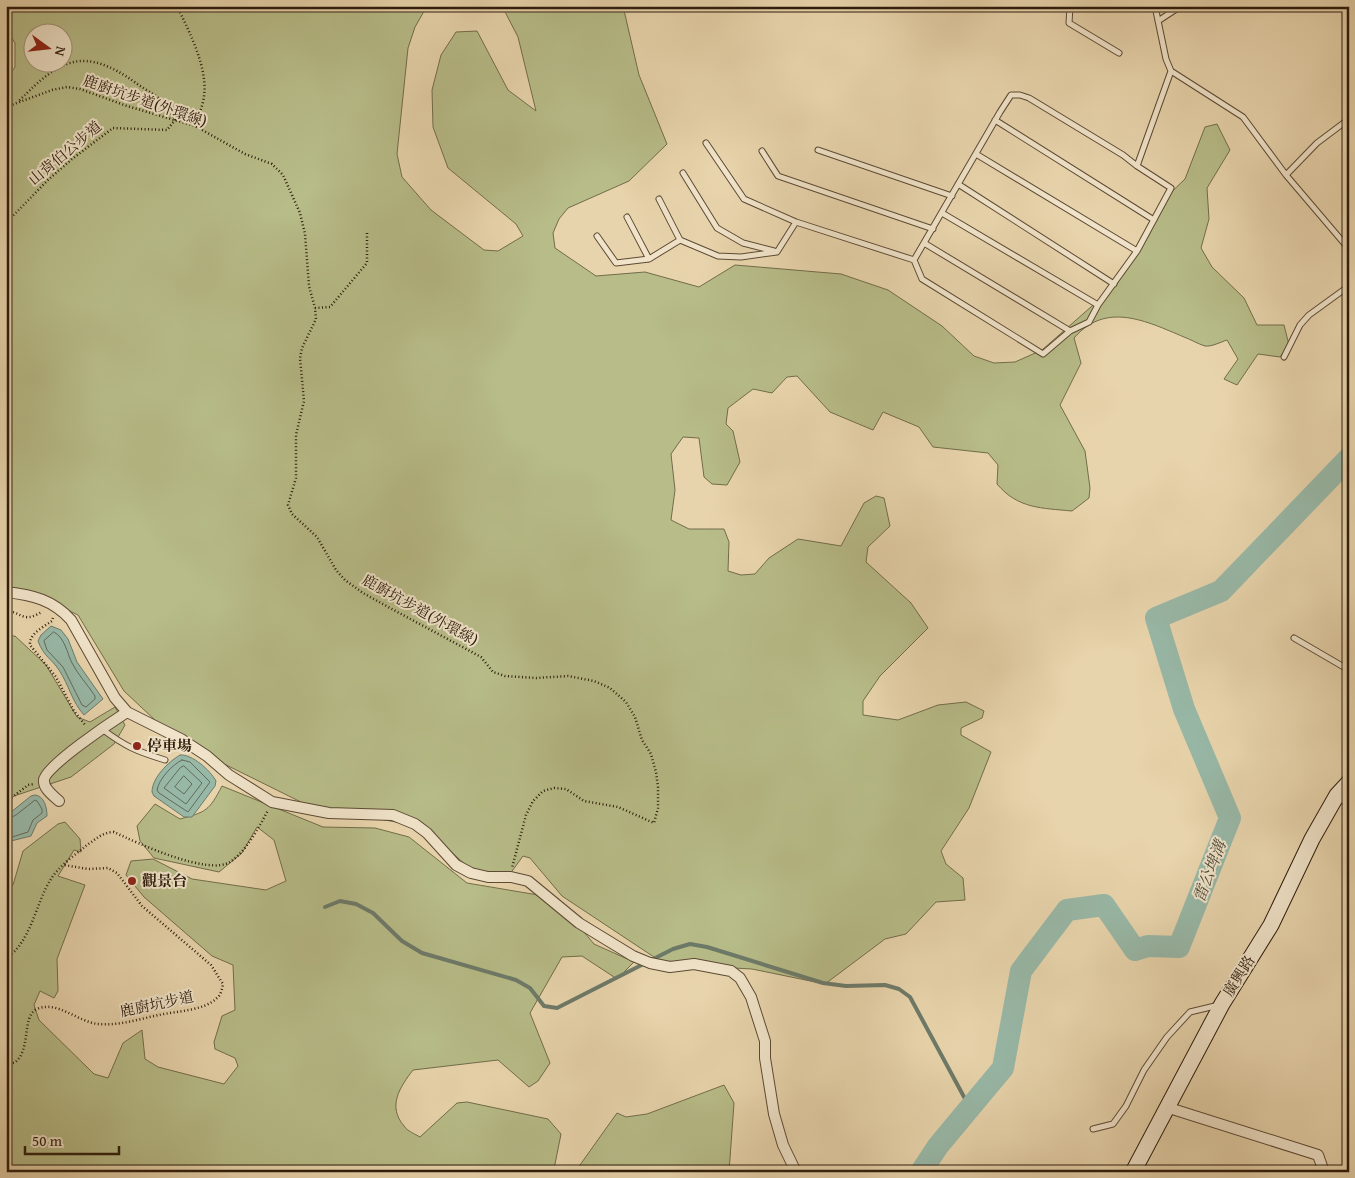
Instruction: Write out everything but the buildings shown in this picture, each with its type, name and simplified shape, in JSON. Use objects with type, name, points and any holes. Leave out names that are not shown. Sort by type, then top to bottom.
[{"type":"street","points":[[6,592],[47,601],[62,610],[71,620],[115,698],[127,712],[181,739],[207,756],[229,775],[272,802],[330,813],[393,815],[415,824],[427,833],[456,865],[471,873],[488,877],[511,877],[528,881],[579,923],[637,958],[670,967],[694,964],[731,971],[740,978],[751,997],[765,1041],[765,1058],[774,1114],[783,1145],[796,1172]]},
{"type":"street","points":[[59,801],[46,788],[43,781],[45,775],[51,768],[127,712]]},
{"type":"street","name":"廣興路","points":[[1133,1172],[1222,1004],[1271,925],[1312,839],[1337,796],[1349,782]]},
{"type":"street","points":[[1166,1107],[1318,1155],[1324,1172]]},
{"type":"lane","points":[[1070,6],[1069,23],[1119,54]]},
{"type":"lane","points":[[1153,6],[1158,20],[1166,59],[1171,71],[1243,117],[1286,175],[1349,249]]},
{"type":"lane","points":[[1158,20],[1181,6]]},
{"type":"lane","points":[[1137,166],[1171,71]]},
{"type":"lane","points":[[706,143],[744,200],[796,222],[914,260],[922,279],[1043,354],[1070,331],[1089,322],[1098,305],[1137,252],[1171,188],[1123,155],[1029,98],[1020,95],[1011,96],[914,260]]},
{"type":"lane","points":[[1286,175],[1317,143],[1349,119]]},
{"type":"lane","points":[[996,120],[1154,220]]},
{"type":"lane","points":[[818,150],[952,196]]},
{"type":"lane","points":[[762,151],[778,176],[933,228]]},
{"type":"lane","points":[[976,154],[1137,252]]},
{"type":"lane","points":[[683,173],[717,228],[743,243],[777,252]]},
{"type":"lane","points":[[958,184],[1114,284]]},
{"type":"lane","points":[[659,199],[680,240],[718,256],[741,257],[777,252],[796,222]]},
{"type":"lane","points":[[942,213],[1098,305]]},
{"type":"lane","points":[[627,217],[649,259]]},
{"type":"lane","points":[[597,236],[616,263],[649,259],[680,240]]},
{"type":"lane","points":[[924,243],[1070,331]]},
{"type":"lane","points":[[1284,358],[1300,325],[1309,315],[1349,286]]},
{"type":"lane","points":[[1294,638],[1349,670]]},
{"type":"lane","points":[[102,729],[121,744],[165,760]]},
{"type":"lane","points":[[1337,796],[1349,806]]},
{"type":"lane","points":[[1093,1129],[1113,1124],[1126,1106],[1144,1070],[1167,1037],[1190,1012],[1222,1004]]},
{"type":"path","points":[[178,6],[203,70],[204,96],[195,126]]},
{"type":"path","points":[[18,102],[33,86],[52,72],[76,60],[90,59],[123,74],[161,99],[175,120]]},
{"type":"path","name":"鹿廚坑步道(外環線)","points":[[6,107],[52,90],[67,87],[88,92],[126,106],[195,126],[245,154],[272,164],[283,175],[300,213],[305,234],[309,286],[316,319],[302,348],[300,358],[304,401],[296,435],[296,478],[288,505],[292,514],[317,537],[336,570],[345,580],[377,601],[481,657],[494,672],[505,676],[536,678],[568,676],[594,681],[610,688],[626,702],[635,717],[642,740],[651,754],[658,787],[658,808],[654,823],[618,806],[584,801],[566,789],[554,788],[543,791],[533,801],[526,815],[515,854],[511,877]]},
{"type":"path","name":"山背伯公步道","points":[[6,223],[49,179],[113,128],[167,130],[175,120]]},
{"type":"path","points":[[315,308],[330,307],[366,263],[367,233]]},
{"type":"path","points":[[6,612],[10,611],[26,617],[32,617],[46,611]]},
{"type":"path","points":[[51,611],[54,617],[52,621],[32,636],[30,645],[56,677],[74,711],[93,736]]},
{"type":"path","points":[[6,802],[28,785],[43,781]]},
{"type":"path","points":[[6,958],[10,956],[23,939],[49,881],[55,872],[81,850],[107,832],[114,832],[171,857],[211,866],[223,865],[231,862],[246,846],[272,802]]},
{"type":"path","name":"鹿廚坑步道","points":[[6,1062],[14,1063],[20,1059],[26,1043],[29,1017],[34,1010],[43,1007],[54,1008],[97,1024],[116,1025],[202,1006],[217,999],[222,991],[223,984],[211,965],[142,906],[117,873],[108,868],[82,869],[64,865]]},
{"type":"green space","points":[[6,6],[427,6],[415,27],[408,48],[397,154],[402,177],[431,210],[484,250],[498,251],[523,236],[516,224],[448,168],[433,127],[432,90],[441,55],[456,32],[477,31],[508,90],[536,111],[518,37],[502,6],[623,6],[639,75],[667,144],[629,181],[568,208],[559,219],[553,233],[555,248],[596,276],[645,272],[699,287],[735,265],[841,274],[888,290],[942,326],[974,356],[994,363],[1015,362],[1042,350],[1117,284],[1160,203],[1185,179],[1205,127],[1217,124],[1230,150],[1207,188],[1209,219],[1201,248],[1212,267],[1244,298],[1257,325],[1284,325],[1289,345],[1280,357],[1258,354],[1237,385],[1224,379],[1238,359],[1227,340],[1205,346],[1155,325],[1127,318],[1113,317],[1099,320],[1086,327],[1074,338],[1081,363],[1060,405],[1085,451],[1090,488],[1089,498],[1072,511],[1031,506],[1013,498],[997,484],[998,465],[988,453],[933,447],[919,427],[883,412],[873,430],[830,412],[797,376],[787,377],[772,393],[753,389],[728,408],[726,424],[733,431],[740,462],[727,485],[712,484],[704,477],[699,438],[683,437],[671,454],[675,490],[671,520],[689,529],[724,529],[729,542],[728,571],[741,575],[755,574],[769,558],[798,539],[841,546],[864,503],[876,496],[884,498],[890,526],[868,547],[866,562],[911,603],[928,628],[880,676],[863,701],[863,715],[898,720],[938,705],[966,702],[984,711],[982,718],[961,728],[961,735],[991,752],[969,808],[941,851],[946,864],[963,878],[965,900],[936,902],[906,934],[885,939],[825,984],[752,969],[681,965],[657,959],[562,896],[530,858],[523,856],[507,878],[477,875],[423,827],[309,806],[204,754],[156,721],[124,691],[78,615],[39,596],[6,592],[6,79],[15,67],[15,43],[6,29]]},
{"type":"green space","points":[[6,636],[15,636],[46,665],[77,717],[90,722],[115,707],[125,725],[114,744],[71,777],[14,796],[6,802]]},
{"type":"green space","points":[[222,786],[323,827],[375,828],[409,837],[467,883],[538,895],[569,914],[594,944],[634,962],[617,979],[582,956],[562,957],[530,1013],[550,1063],[538,1081],[529,1087],[498,1060],[413,1070],[397,1097],[396,1111],[399,1119],[407,1129],[420,1137],[457,1103],[467,1102],[548,1119],[561,1134],[554,1169],[559,1172],[6,1172],[6,891],[13,885],[23,851],[58,824],[65,822],[80,839],[81,852],[74,850],[58,876],[85,885],[57,959],[58,991],[54,998],[40,991],[34,1005],[39,1020],[94,1074],[108,1078],[123,1043],[142,1030],[145,1059],[158,1067],[224,1084],[238,1066],[235,1058],[215,1049],[214,1042],[222,1016],[235,1010],[233,965],[212,956],[144,897],[126,875],[131,861],[153,859],[192,879],[266,890],[286,881],[274,840],[257,827],[242,853],[219,872],[154,858],[140,841],[137,826],[155,804],[180,819],[201,812],[210,806]]},
{"type":"green space","points":[[724,1085],[734,1103],[729,1172],[575,1172],[617,1113],[626,1117],[647,1114]]},
{"type":"water","points":[[51,626],[61,630],[68,639],[77,662],[103,699],[84,715],[76,705],[59,670],[45,654],[38,641],[41,635]]},
{"type":"water","points":[[180,755],[190,757],[200,764],[210,772],[216,781],[215,786],[192,817],[184,817],[154,796],[152,792],[158,776]]},
{"type":"water","points":[[31,796],[41,797],[44,802],[47,816],[37,823],[31,836],[11,841],[6,845],[6,816]]},
{"type":"waterway","name":"雷公埤溝","points":[[921,1172],[938,1146],[1003,1068],[1021,971],[1067,910],[1104,905],[1135,950],[1148,946],[1179,947],[1230,818],[1184,709],[1156,618],[1221,591],[1349,458]]},
{"type":"waterway","points":[[325,907],[340,901],[356,904],[373,913],[402,941],[422,953],[516,980],[530,988],[544,1006],[557,1008],[673,949],[690,944],[707,947],[823,983],[846,986],[885,985],[899,989],[910,997],[970,1108]]},
{"type":"place","name":"停車場","points":[[137,746]]},
{"type":"place","name":"觀景台","points":[[132,881]]}]
